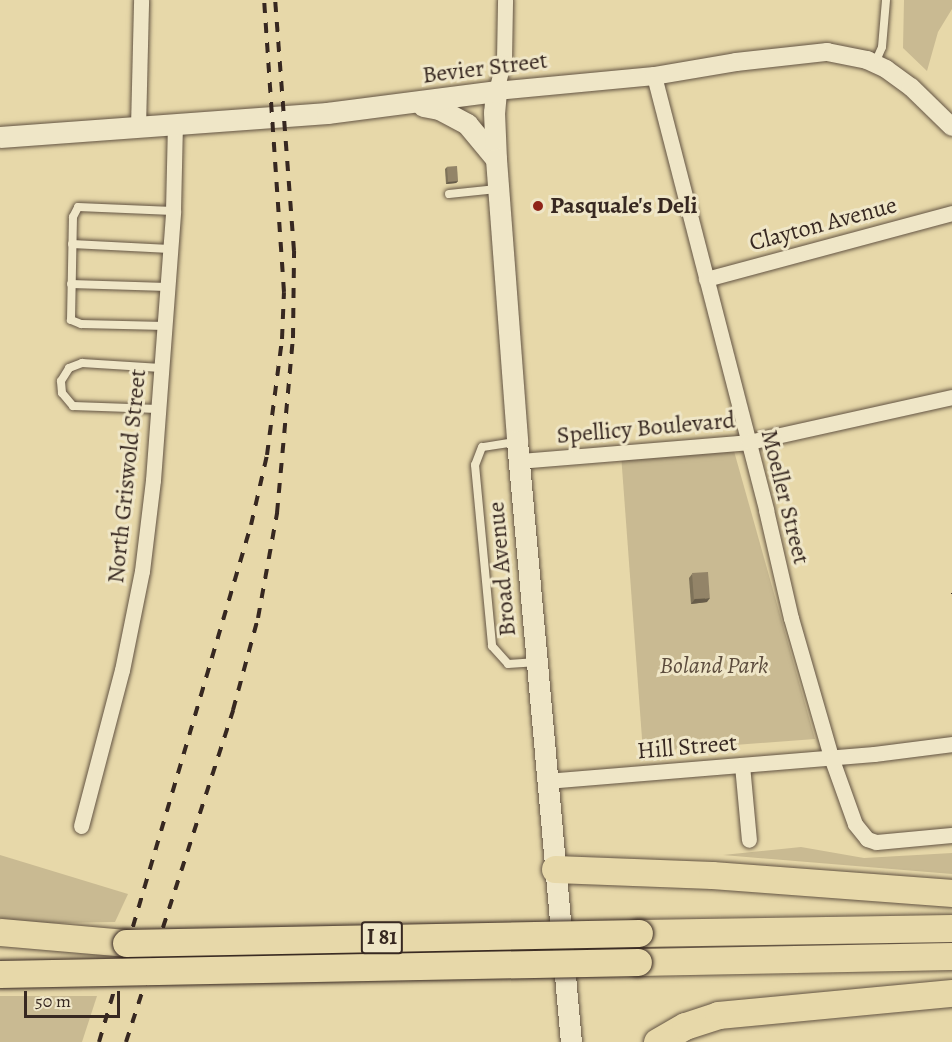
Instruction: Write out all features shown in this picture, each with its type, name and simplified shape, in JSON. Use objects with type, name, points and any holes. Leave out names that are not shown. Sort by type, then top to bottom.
[{"type":"highway","points":[[555,869],[688,874],[952,893]]},
{"type":"highway","name":"I 81","points":[[0,945],[952,928]]},
{"type":"highway","points":[[0,932],[126,942]]},
{"type":"highway","name":"I 81","points":[[0,974],[952,956]]},
{"type":"highway","points":[[0,986],[126,971]]},
{"type":"highway","points":[[657,1042],[685,1026],[718,1015],[952,993]]},
{"type":"main road","name":"Bevier Street","points":[[0,137],[399,105],[496,91]]},
{"type":"main road","name":"Broad Avenue","points":[[496,91],[494,112],[496,159],[518,451],[571,1042]]},
{"type":"main road","points":[[399,105],[433,107],[460,119],[482,139],[496,159]]},
{"type":"street","points":[[138,127],[141,0]]},
{"type":"street","points":[[496,91],[504,60],[505,0]]},
{"type":"street","name":"Bevier Street","points":[[496,91],[654,76],[796,54],[826,52],[875,63],[910,87],[952,127]]},
{"type":"street","name":"Moeller Street","points":[[654,76],[749,442],[791,618],[831,757],[855,824],[867,839],[876,842],[952,835]]},
{"type":"street","name":"North Griswold Street","points":[[81,826],[133,620],[153,480],[173,211],[175,124]]},
{"type":"street","name":"Clayton Avenue","points":[[706,279],[952,213]]},
{"type":"street","name":"Spellicy Boulevard","points":[[518,451],[749,442],[952,397]]},
{"type":"street","points":[[831,757],[952,744]]},
{"type":"street","name":"Hill Street","points":[[546,781],[831,757]]},
{"type":"street","points":[[742,765],[749,840]]},
{"type":"lane","points":[[875,63],[882,47],[886,0]]},
{"type":"lane","points":[[449,194],[498,189]]},
{"type":"lane","points":[[165,326],[81,324],[70,320],[73,217],[78,207],[173,211]]},
{"type":"lane","points":[[72,244],[170,249]]},
{"type":"lane","points":[[71,284],[167,287]]},
{"type":"lane","points":[[159,409],[73,406],[62,393],[61,381],[69,368],[82,363],[161,368]]},
{"type":"lane","points":[[518,451],[482,447],[475,465],[492,646],[507,664],[536,662]]},
{"type":"green space","points":[[904,0],[952,0],[952,9],[938,32],[927,71],[903,48]]},
{"type":"green space","name":"Boland Park","points":[[732,444],[815,739],[643,752],[621,454]]},
{"type":"green space","points":[[801,847],[864,858],[952,853],[952,874],[723,855]]},
{"type":"green space","points":[[0,855],[128,894],[115,922],[0,924]]},
{"type":"green space","points":[[0,996],[97,996],[82,1042],[0,1042]]},
{"type":"building","points":[[457,166],[458,181],[448,182],[447,167]]},
{"type":"building","points":[[708,572],[710,598],[694,599],[692,573]]},
{"type":"railway","points":[[99,1042],[251,525],[267,455],[282,339],[284,292],[264,0]]},
{"type":"railway","points":[[126,1042],[233,710],[258,618],[277,513],[293,338],[294,251],[275,0]]},
{"type":"place","name":"Pasquale's Deli","points":[[538,206]]}]
